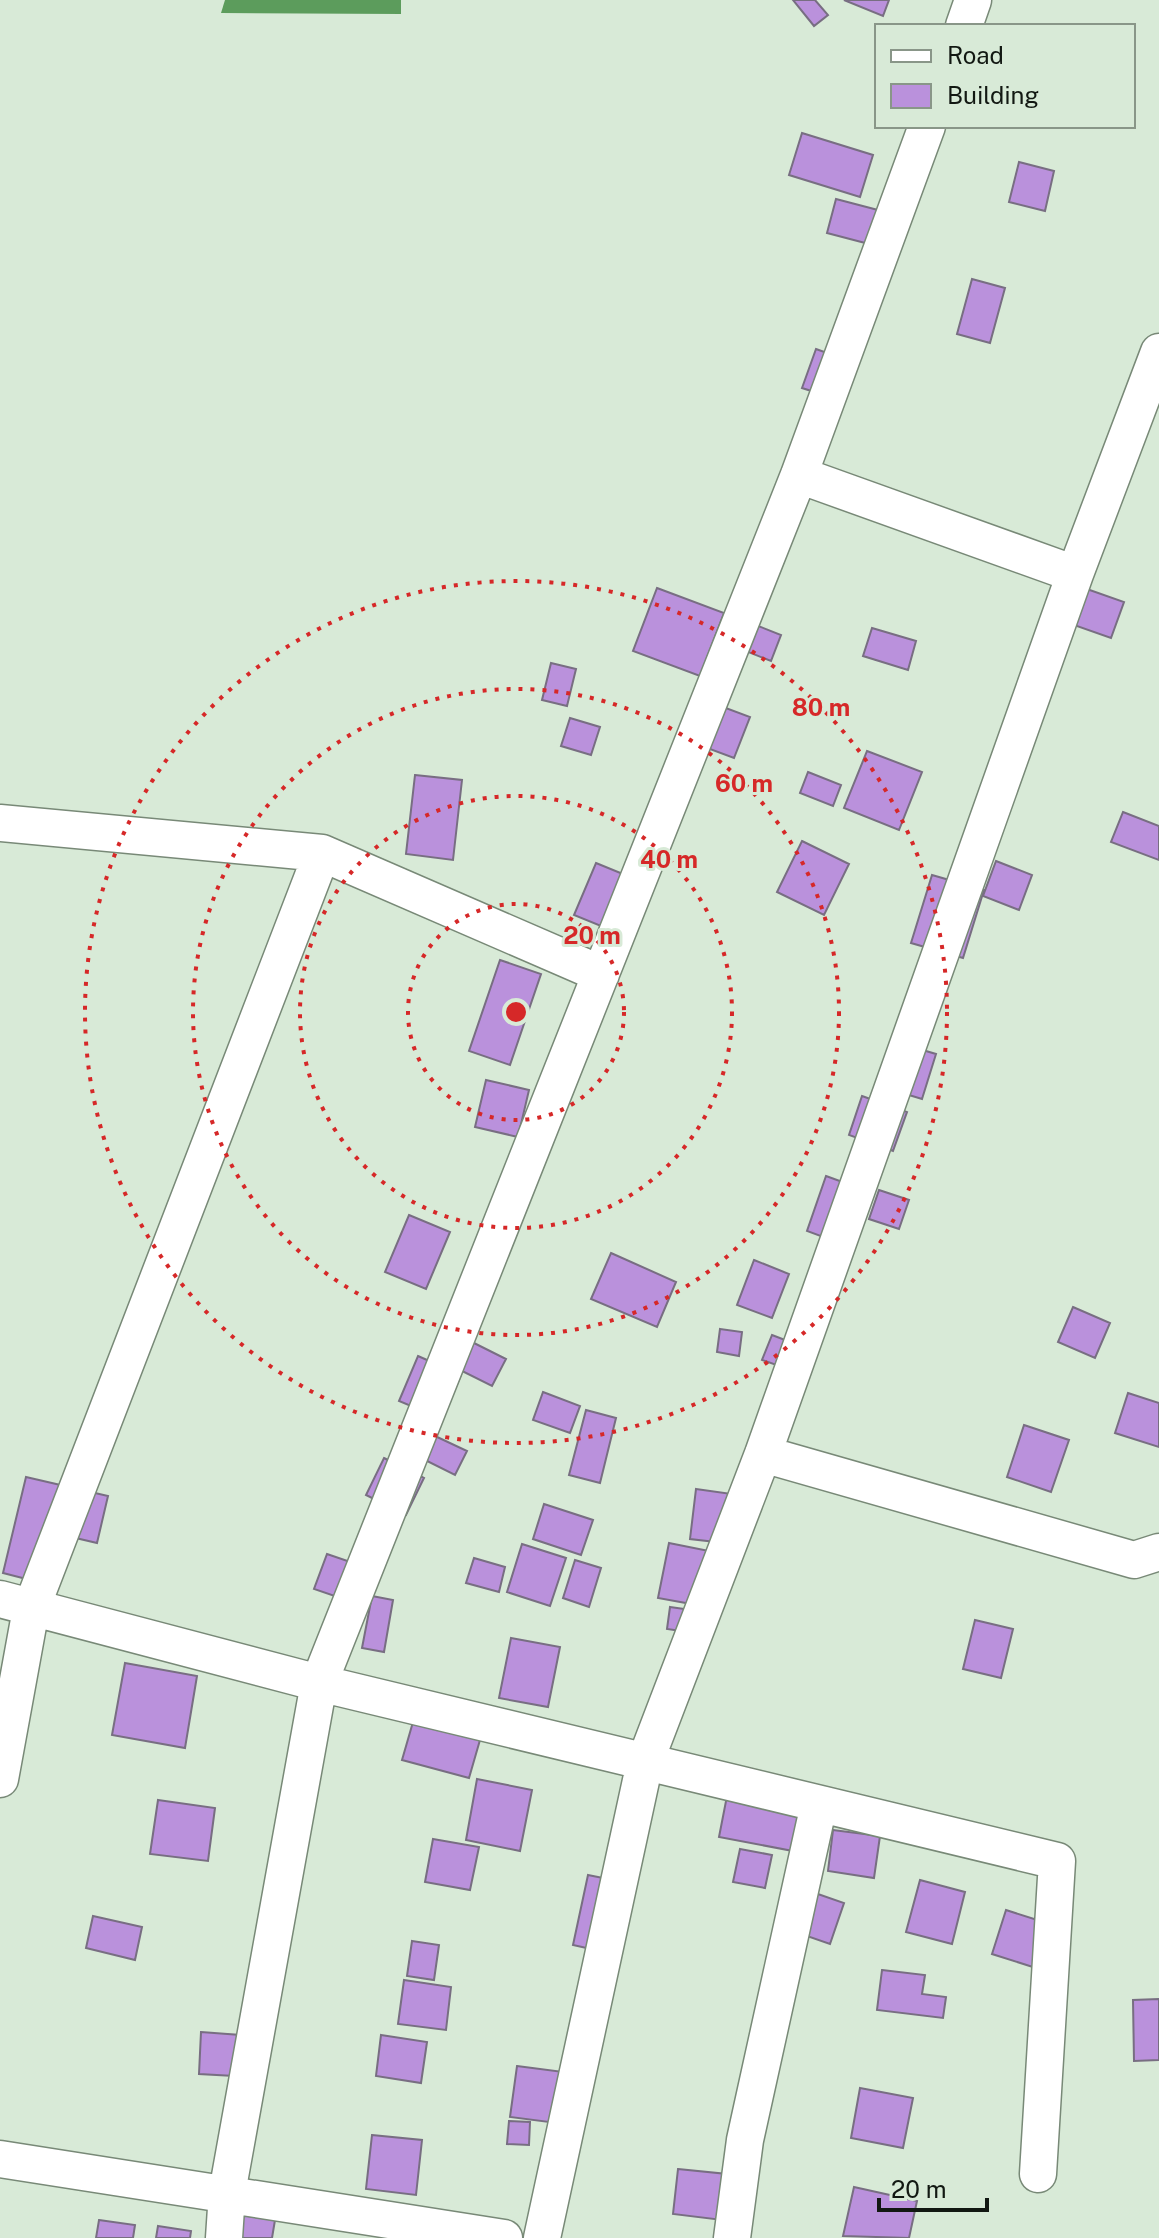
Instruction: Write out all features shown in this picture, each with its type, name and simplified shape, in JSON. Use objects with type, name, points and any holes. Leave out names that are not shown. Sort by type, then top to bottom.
[{"type":"street","points":[[965,24],[973,0]]},
{"type":"street","points":[[224,2238],[227,2193],[319,1683],[799,475],[926,128]]},
{"type":"street","points":[[542,2238],[645,1762],[763,1454],[1075,574],[1159,352]]},
{"type":"street","points":[[799,475],[1075,574]]},
{"type":"street","points":[[0,823],[322,853],[601,974]]},
{"type":"street","points":[[0,1779],[15,1604],[322,853]]},
{"type":"street","points":[[763,1454],[1134,1560],[1159,1552]]},
{"type":"street","points":[[15,1604],[319,1683],[1057,1861],[1038,2174]]},
{"type":"street","points":[[732,2238],[745,2140],[819,1804]]},
{"type":"street","points":[[0,2159],[504,2238]]},
{"type":"shaded area","points":[[225,0],[401,0],[401,14],[221,13]]},
{"type":"building","points":[[793,0],[815,0],[828,15],[814,26]]},
{"type":"building","points":[[844,0],[889,0],[883,16]]},
{"type":"building","points":[[802,133],[873,155],[860,197],[789,175]]},
{"type":"building","points":[[1019,162],[1054,171],[1045,211],[1009,202]]},
{"type":"building","points":[[836,199],[878,210],[869,244],[827,233]]},
{"type":"building","points":[[972,279],[1005,288],[990,343],[957,334]]},
{"type":"building","points":[[816,349],[855,363],[843,401],[802,388]]},
{"type":"building","points":[[657,588],[724,613],[700,676],[633,651]]},
{"type":"building","points":[[1084,588],[1124,602],[1111,638],[1071,624]]},
{"type":"building","points":[[738,618],[781,635],[771,661],[728,644]]},
{"type":"building","points":[[872,628],[916,641],[908,670],[863,656]]},
{"type":"building","points":[[551,663],[576,669],[567,706],[542,700]]},
{"type":"building","points":[[699,698],[750,717],[734,758],[683,739]]},
{"type":"building","points":[[570,718],[600,727],[591,755],[561,746]]},
{"type":"building","points":[[867,751],[922,772],[899,830],[844,808]]},
{"type":"building","points":[[808,772],[841,785],[833,806],[800,793]]},
{"type":"building","points":[[415,775],[462,780],[453,860],[406,854]]},
{"type":"building","points":[[1123,812],[1159,826],[1159,860],[1111,842]]},
{"type":"building","points":[[802,841],[849,864],[824,915],[777,892]]},
{"type":"building","points":[[996,861],[1032,875],[1019,910],[983,896]]},
{"type":"building","points":[[596,863],[645,883],[623,935],[574,915]]},
{"type":"building","points":[[932,875],[984,890],[963,958],[911,943]]},
{"type":"building","points":[[500,960],[541,974],[510,1065],[469,1051]]},
{"type":"building","points":[[899,1043],[936,1054],[922,1099],[886,1088]]},
{"type":"building","points":[[486,1080],[529,1090],[518,1137],[475,1127]]},
{"type":"building","points":[[862,1096],[907,1112],[893,1151],[849,1135]]},
{"type":"building","points":[[826,1176],[873,1193],[853,1248],[807,1231]]},
{"type":"building","points":[[879,1190],[909,1200],[899,1229],[869,1219]]},
{"type":"building","points":[[409,1215],[450,1232],[426,1289],[385,1272]]},
{"type":"building","points":[[611,1253],[676,1282],[657,1327],[591,1299]]},
{"type":"building","points":[[754,1260],[789,1274],[772,1318],[737,1305]]},
{"type":"building","points":[[1073,1307],[1110,1323],[1095,1358],[1058,1342]]},
{"type":"building","points":[[446,1329],[506,1359],[492,1386],[432,1356]]},
{"type":"building","points":[[720,1329],[742,1332],[739,1356],[717,1352]]},
{"type":"building","points":[[772,1335],[806,1348],[797,1372],[762,1360]]},
{"type":"building","points":[[418,1356],[461,1375],[442,1419],[399,1401]]},
{"type":"building","points":[[543,1392],[580,1406],[570,1433],[533,1420]]},
{"type":"building","points":[[1128,1393],[1159,1403],[1159,1447],[1115,1433]]},
{"type":"building","points":[[586,1410],[616,1418],[600,1483],[569,1475]]},
{"type":"building","points":[[1024,1425],[1069,1440],[1051,1492],[1007,1477]]},
{"type":"building","points":[[418,1428],[467,1451],[455,1475],[407,1451]]},
{"type":"building","points":[[384,1458],[424,1478],[406,1515],[366,1495]]},
{"type":"building","points":[[26,1477],[108,1496],[97,1543],[50,1532],[38,1582],[3,1573]]},
{"type":"building","points":[[696,1489],[739,1495],[733,1544],[690,1539]]},
{"type":"building","points":[[544,1504],[593,1520],[581,1555],[533,1539]]},
{"type":"building","points":[[669,1543],[719,1553],[708,1607],[658,1598]]},
{"type":"building","points":[[522,1544],[566,1558],[550,1606],[507,1592]]},
{"type":"building","points":[[327,1554],[377,1571],[364,1606],[314,1589]]},
{"type":"building","points":[[474,1558],[505,1567],[499,1592],[466,1583]]},
{"type":"building","points":[[575,1560],[601,1568],[589,1607],[563,1598]]},
{"type":"building","points":[[372,1596],[393,1600],[384,1652],[362,1648]]},
{"type":"building","points":[[670,1607],[699,1611],[695,1633],[667,1629]]},
{"type":"building","points":[[975,1620],[1013,1629],[1001,1678],[963,1669]]},
{"type":"building","points":[[511,1638],[560,1647],[548,1707],[499,1698]]},
{"type":"building","points":[[125,1663],[197,1676],[185,1748],[112,1735]]},
{"type":"building","points":[[413,1722],[480,1740],[469,1778],[402,1760]]},
{"type":"building","points":[[477,1779],[532,1790],[520,1851],[466,1840]]},
{"type":"building","points":[[727,1796],[801,1811],[793,1851],[719,1837]]},
{"type":"building","points":[[158,1800],[215,1808],[208,1861],[150,1854]]},
{"type":"building","points":[[833,1830],[880,1836],[874,1878],[828,1871]]},
{"type":"building","points":[[433,1839],[479,1847],[470,1890],[425,1882]]},
{"type":"building","points":[[740,1849],[772,1855],[765,1888],[733,1882]]},
{"type":"building","points":[[588,1875],[633,1884],[618,1955],[573,1945]]},
{"type":"building","points":[[920,1880],[965,1892],[952,1944],[906,1932]]},
{"type":"building","points":[[815,1893],[844,1903],[830,1944],[801,1934]]},
{"type":"building","points":[[1006,1910],[1053,1925],[1039,1969],[992,1954]]},
{"type":"building","points":[[93,1916],[142,1927],[135,1960],[86,1948]]},
{"type":"building","points":[[412,1941],[439,1945],[434,1980],[407,1976]]},
{"type":"building","points":[[882,1970],[925,1975],[922,1994],[946,1997],[943,2018],[877,2010]]},
{"type":"building","points":[[404,1980],[451,1987],[446,2030],[398,2024]]},
{"type":"building","points":[[1159,1999],[1159,2060],[1134,2061],[1133,2000]]},
{"type":"building","points":[[201,2032],[254,2036],[252,2077],[199,2074]]},
{"type":"building","points":[[381,2035],[427,2042],[421,2083],[376,2076]]},
{"type":"building","points":[[517,2066],[579,2074],[572,2125],[510,2117]]},
{"type":"building","points":[[860,2088],[913,2098],[903,2148],[851,2138]]},
{"type":"building","points":[[509,2121],[530,2122],[529,2145],[507,2144]]},
{"type":"building","points":[[372,2135],[422,2140],[416,2195],[366,2189]]},
{"type":"building","points":[[678,2169],[727,2174],[722,2220],[673,2214]]},
{"type":"building","points":[[854,2187],[917,2201],[909,2238],[843,2236]]},
{"type":"building","points":[[241,2215],[275,2220],[272,2238],[237,2238]]},
{"type":"building","points":[[99,2220],[135,2225],[133,2238],[96,2238]]},
{"type":"building","points":[[158,2226],[191,2231],[190,2238],[156,2238]]}]
